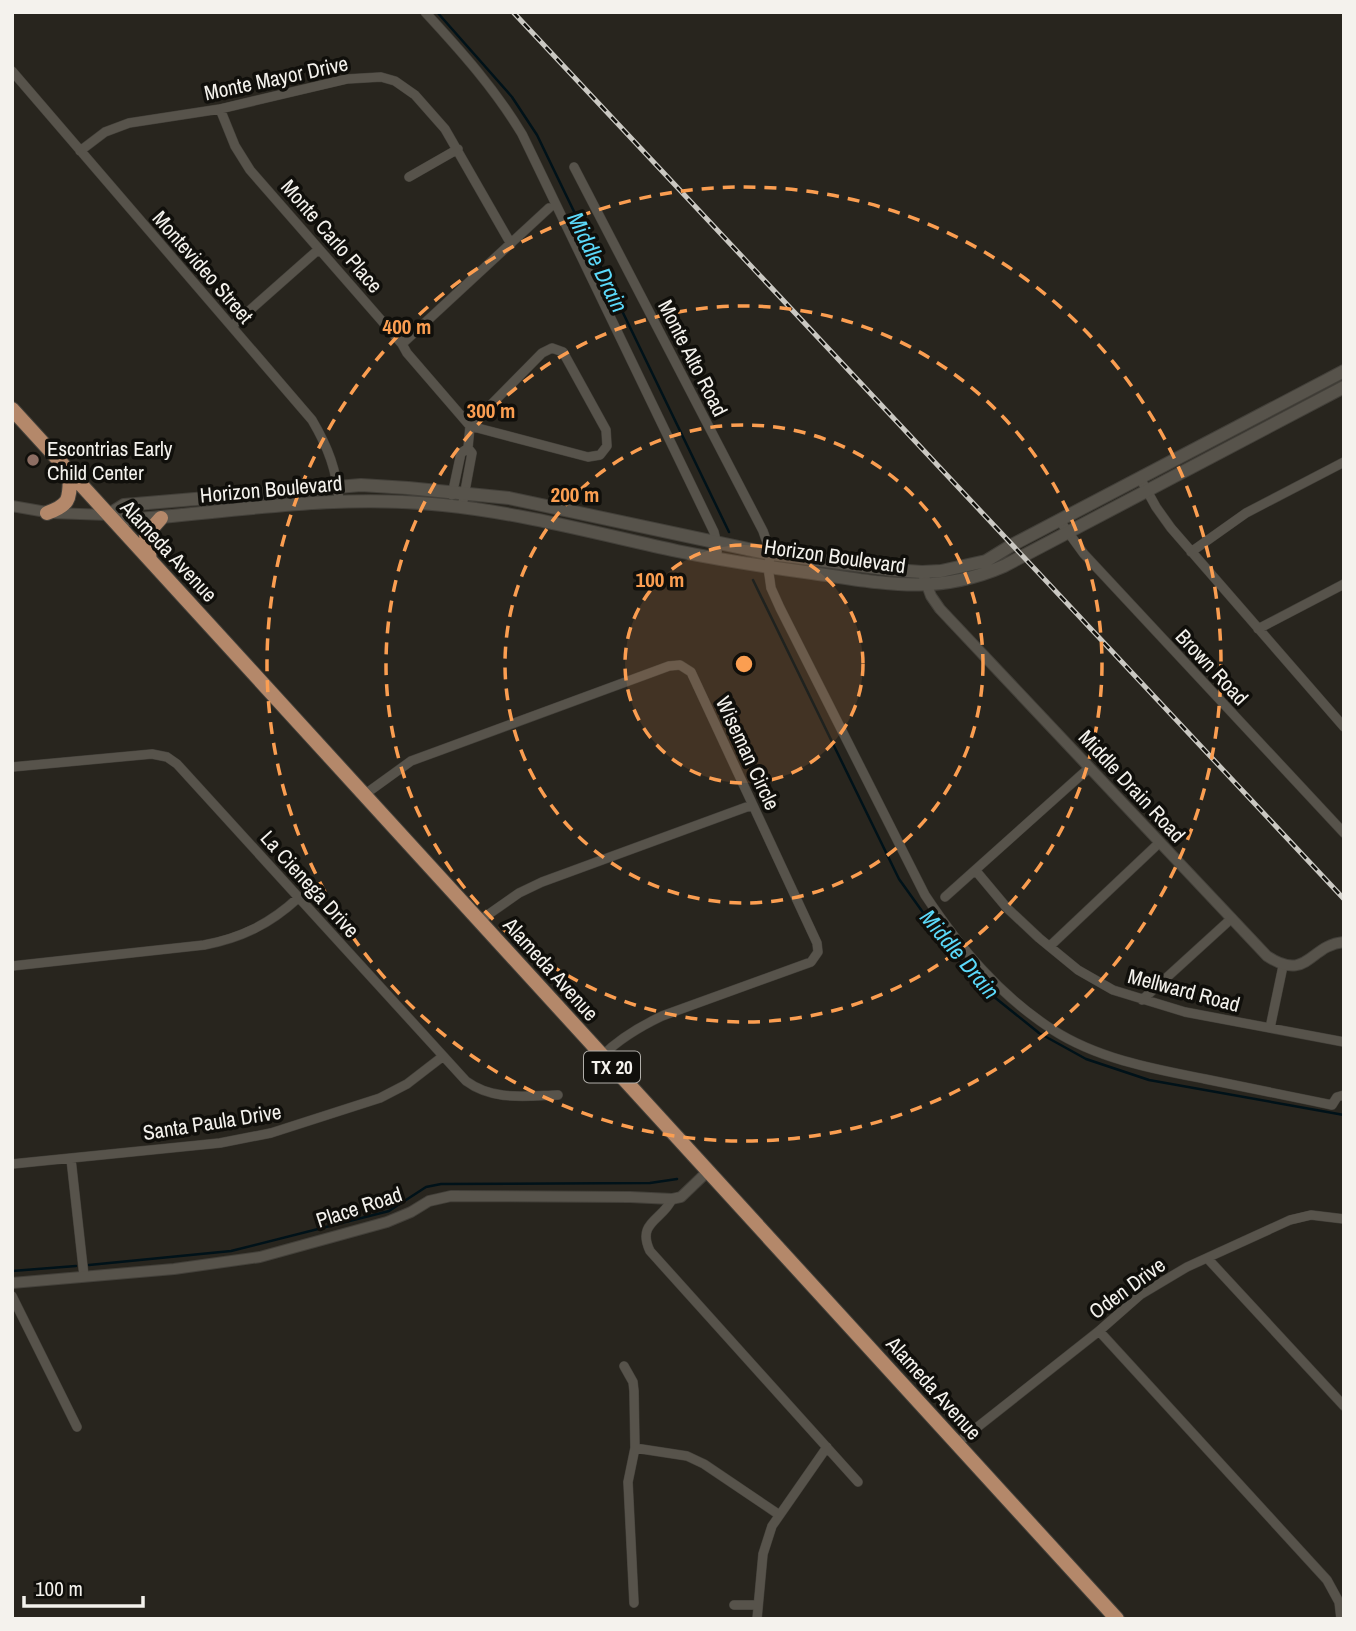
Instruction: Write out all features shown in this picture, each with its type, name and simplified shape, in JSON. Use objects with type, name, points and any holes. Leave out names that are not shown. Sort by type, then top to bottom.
[{"type":"main road","name":"Horizon Boulevard","points":[[108,515],[124,505],[339,495],[498,511],[717,558],[941,571],[986,561],[1344,371]]},
{"type":"main road","name":"Horizon Boulevard","points":[[108,515],[127,520],[161,518],[339,495],[361,485],[458,492],[509,498],[717,544],[769,561],[901,586],[927,586],[985,575],[1344,387]]},
{"type":"main road","name":"Alameda Avenue","points":[[12,409],[1117,1619]]},
{"type":"main road","points":[[47,513],[68,502],[70,474]]},
{"type":"main road","points":[[150,562],[145,535],[161,518]]},
{"type":"street","points":[[425,12],[500,98],[522,134],[714,532],[717,558]]},
{"type":"street","name":"Montevideo Street","points":[[12,71],[312,420],[329,450],[339,495]]},
{"type":"street","name":"Monte Mayor Drive","points":[[80,151],[94,139],[117,126],[220,109],[347,79],[381,77],[395,80],[415,95],[445,128],[511,244]]},
{"type":"street","name":"Monte Carlo Place","points":[[220,109],[245,163],[470,426]]},
{"type":"street","points":[[409,177],[458,149]]},
{"type":"street","name":"Monte Alto Road","points":[[574,167],[763,531],[771,588],[780,608],[925,895],[953,937],[1010,998],[1055,1031],[1109,1056],[1166,1071],[1332,1105],[1337,1097],[1344,1095]]},
{"type":"street","points":[[402,344],[549,208]]},
{"type":"street","points":[[232,326],[319,249]]},
{"type":"street","points":[[456,506],[471,453],[468,448],[470,426],[542,353],[552,348],[562,352],[575,374],[606,430],[607,446],[600,455],[588,457],[470,426]]},
{"type":"street","points":[[1191,552],[1246,513],[1344,462]]},
{"type":"street","points":[[1140,478],[1163,518],[1344,727]]},
{"type":"street","points":[[12,506],[47,513],[108,515]]},
{"type":"street","name":"Brown Road","points":[[1060,521],[1084,554],[1344,833]]},
{"type":"street","name":"Middle Drain Road","points":[[922,572],[940,609],[1267,956],[1283,966]]},
{"type":"street","points":[[1258,629],[1344,584]]},
{"type":"street","name":"Wiseman Circle","points":[[364,795],[411,761],[675,665],[686,668],[695,679],[817,943],[816,957],[811,962],[662,1016],[624,1037],[602,1056]]},
{"type":"street","name":"La Cienega Drive","points":[[12,767],[152,754],[167,757],[177,764],[466,1081],[491,1094],[558,1095]]},
{"type":"street","points":[[944,897],[1089,768]]},
{"type":"street","points":[[479,921],[519,893],[542,882],[752,805]]},
{"type":"street","points":[[1050,946],[1159,843]]},
{"type":"street","name":"Mellward Road","points":[[976,870],[1015,916],[1078,970],[1096,981],[1142,1000],[1218,1020],[1344,1042]]},
{"type":"street","points":[[12,966],[191,947],[228,940],[260,927],[298,898]]},
{"type":"street","points":[[1142,1000],[1232,918]]},
{"type":"street","points":[[1270,1028],[1283,966],[1297,965],[1331,944],[1344,942]]},
{"type":"street","name":"Santa Paula Drive","points":[[12,1164],[220,1143],[296,1126],[391,1093],[420,1076],[442,1057]]},
{"type":"street","points":[[71,1159],[84,1276]]},
{"type":"street","points":[[707,1172],[681,1197],[672,1199],[668,1208],[649,1225],[646,1237],[650,1251],[858,1482]]},
{"type":"street","name":"Place Road","points":[[12,1283],[215,1264],[260,1257],[387,1222],[429,1201],[451,1196],[618,1196],[672,1199]]},
{"type":"street","name":"Oden Drive","points":[[957,1444],[1157,1284],[1187,1267],[1299,1217],[1323,1215],[1344,1219]]},
{"type":"street","points":[[1208,1259],[1344,1406]]},
{"type":"street","points":[[12,1296],[78,1427]]},
{"type":"street","points":[[1100,1331],[1327,1580],[1339,1602],[1341,1619]]},
{"type":"street","points":[[624,1366],[633,1382],[634,1391],[635,1448],[628,1482],[634,1603]]},
{"type":"street","points":[[757,1619],[763,1554],[769,1533],[778,1514],[827,1447]]},
{"type":"street","points":[[635,1448],[687,1456],[704,1464],[778,1514]]},
{"type":"street","points":[[734,1605],[758,1605]]},
{"type":"waterway","name":"Middle Drain","points":[[437,12],[512,97],[537,135],[729,532]]},
{"type":"waterway","name":"Middle Drain","points":[[753,580],[899,879],[947,946],[993,996],[1039,1033],[1086,1059],[1149,1080],[1344,1115]]},
{"type":"waterway","points":[[89,1265],[231,1251],[389,1211],[426,1187],[441,1184],[650,1183],[677,1179]]},
{"type":"waterway","points":[[12,1271],[76,1266]]},
{"type":"railway","points":[[513,12],[1344,899]]},
{"type":"place","name":"Escontrias Early Child Center","points":[[33,460]]}]
